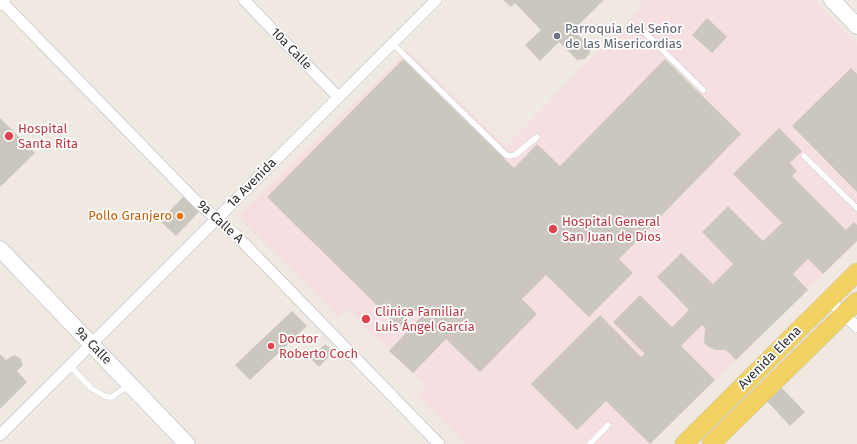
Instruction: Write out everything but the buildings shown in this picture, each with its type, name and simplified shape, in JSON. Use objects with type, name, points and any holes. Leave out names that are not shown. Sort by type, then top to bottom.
[{"type":"main road","points":[[832,0],[857,26]]},
{"type":"main road","name":"9a Calle","points":[[0,249],[187,444]]},
{"type":"main road","name":"Avenida Elena","points":[[684,444],[857,272]]},
{"type":"main road","name":"Avenida Elena","points":[[711,444],[857,301]]},
{"type":"street","name":"10a Calle","points":[[244,0],[338,97]]},
{"type":"street","name":"1a Avenida","points":[[0,434],[436,0]]},
{"type":"street","name":"9a Calle A","points":[[1,1],[196,201],[235,234],[439,444]]},
{"type":"street","points":[[829,300],[857,327]]},
{"type":"lane","points":[[643,31],[703,90]]},
{"type":"lane","points":[[393,44],[506,155],[515,155],[537,136]]},
{"type":"lane","points":[[804,156],[857,208]]},
{"type":"lane","points":[[69,365],[91,388],[106,397],[118,393],[129,384]]},
{"type":"lane","points":[[590,444],[608,425]]},
{"type":"shaded area","name":"Hospital General San Juan de Dios","points":[[637,0],[814,0],[857,45],[857,241],[650,444],[465,444],[417,396],[426,386],[346,309],[338,317],[237,216],[407,51],[506,146],[643,6]]},
{"type":"place","name":"Parroquia del Señor de las Misericordias","points":[[557,36]]},
{"type":"place","name":"Hospital Santa Rita","points":[[9,136]]},
{"type":"place","name":"Pollo Granjero","points":[[180,216]]},
{"type":"place","name":"Hospital General San Juan de Dios","points":[[553,229]]},
{"type":"place","name":"Clínica Familiar Luis Ángel García","points":[[366,319]]},
{"type":"place","name":"Doctor Roberto Coch","points":[[271,346]]}]
